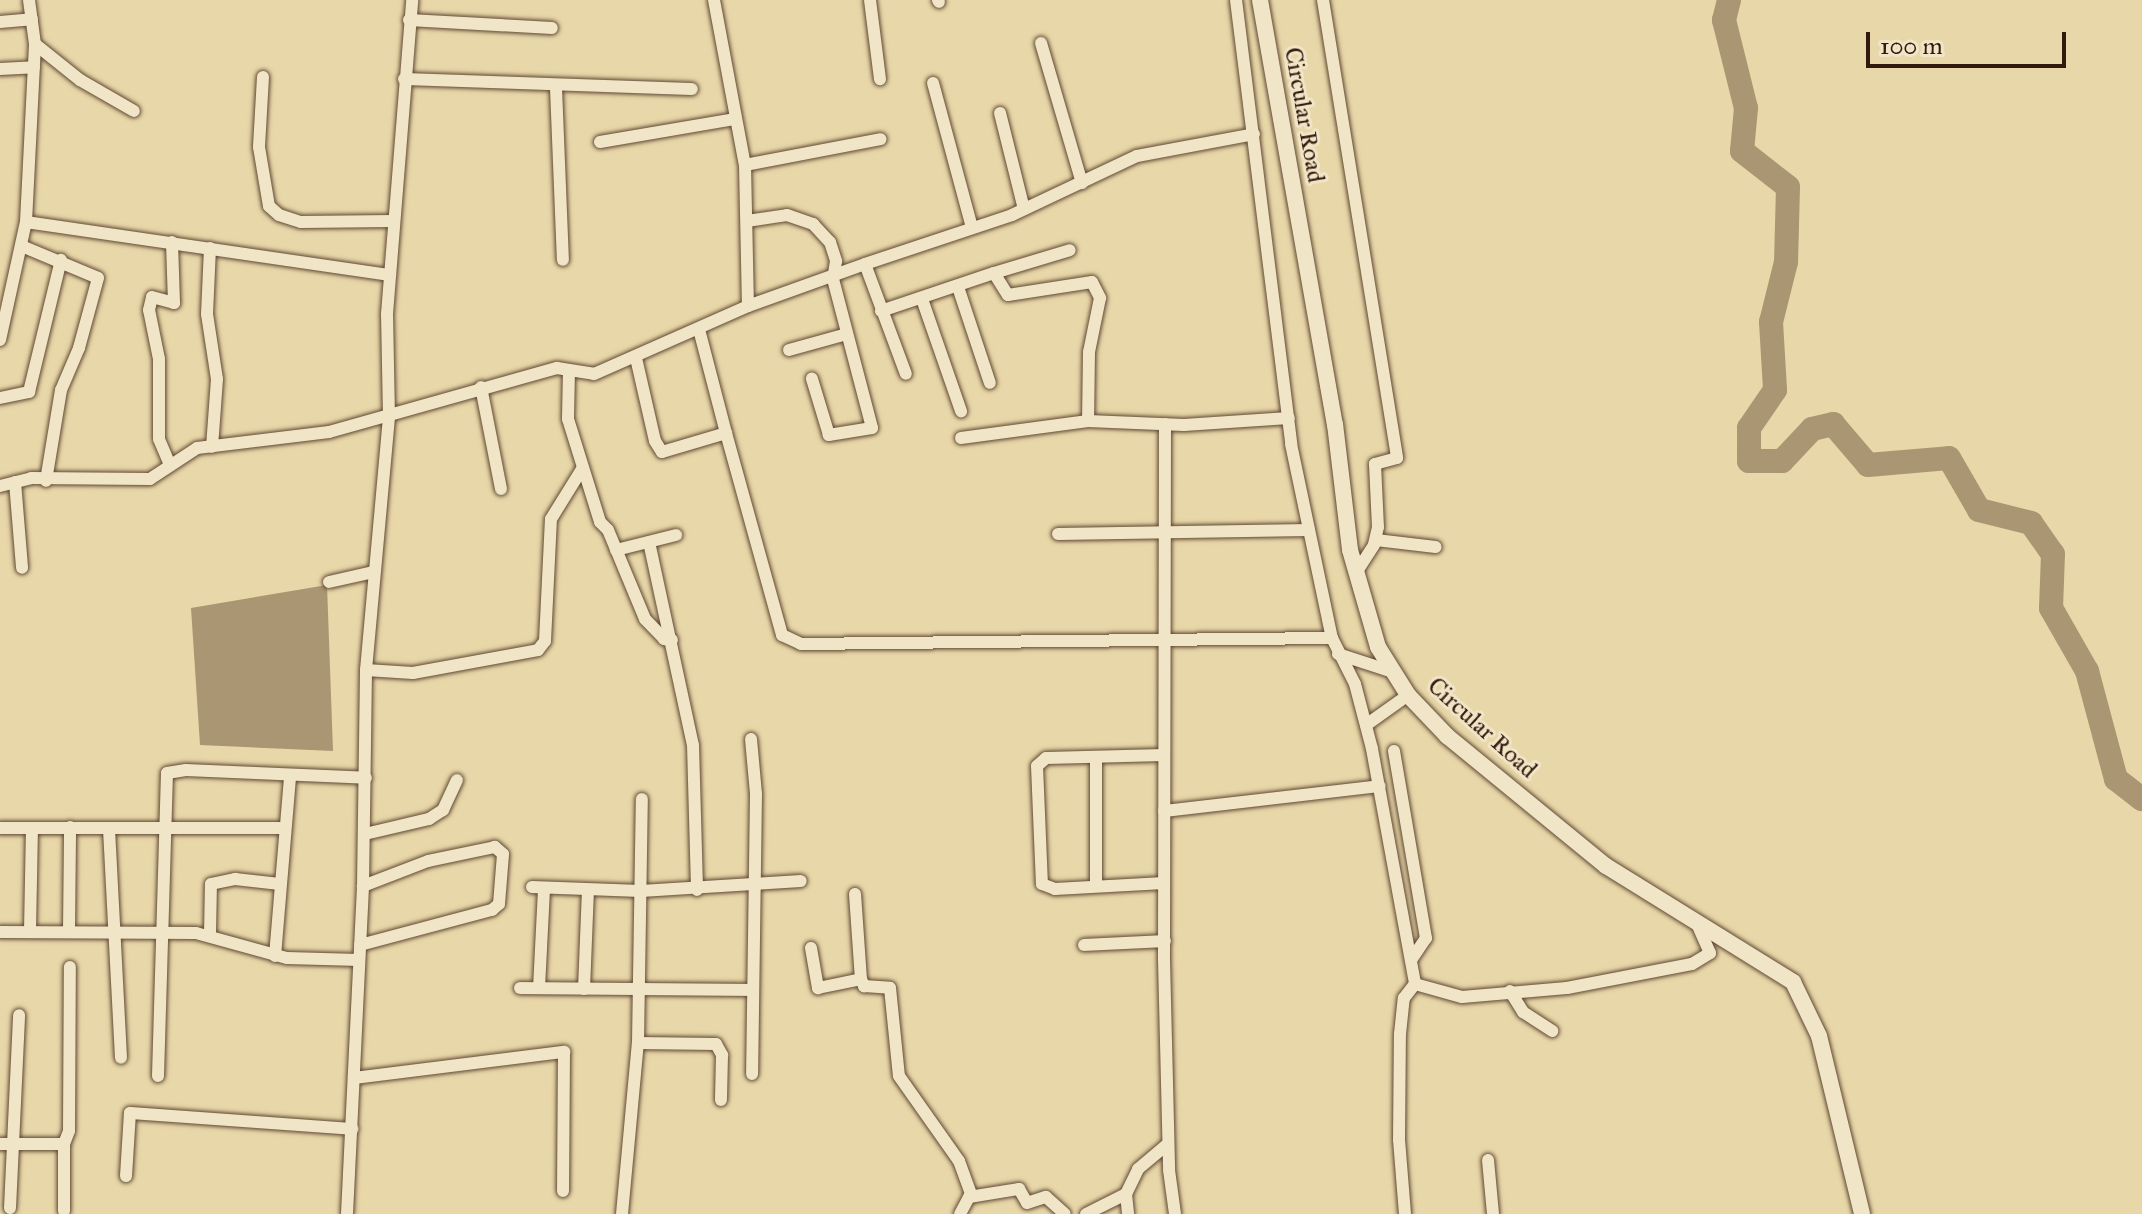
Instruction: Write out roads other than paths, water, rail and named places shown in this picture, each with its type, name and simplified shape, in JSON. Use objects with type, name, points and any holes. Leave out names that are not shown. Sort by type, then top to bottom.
[{"type":"main road","name":"Circular Road","points":[[1260,0],[1335,424],[1356,573],[1378,647],[1408,695],[1447,736],[1606,866],[1699,928],[1769,965],[1793,982],[1806,1002],[1862,1214]]},
{"type":"street","points":[[0,340],[24,247],[35,44],[29,0]]},
{"type":"street","points":[[347,1214],[365,834],[366,670],[389,417],[390,275],[412,0]]},
{"type":"street","points":[[714,0],[745,165],[748,306]]},
{"type":"street","points":[[870,0],[880,79]]},
{"type":"street","points":[[1236,0],[1289,418],[1309,530],[1332,638],[1355,684],[1366,725],[1412,959],[1415,984],[1404,998],[1400,1034],[1399,1140],[1405,1214]]},
{"type":"street","points":[[1323,0],[1397,458],[1375,464],[1376,540],[1356,573]]},
{"type":"street","points":[[0,22],[32,19]]},
{"type":"street","points":[[409,20],[552,28]]},
{"type":"street","points":[[1041,43],[1082,183]]},
{"type":"street","points":[[35,44],[80,80],[134,111]]},
{"type":"street","points":[[0,69],[34,67]]},
{"type":"street","points":[[263,77],[259,147],[269,206],[279,215],[301,222],[393,221]]},
{"type":"street","points":[[404,79],[556,88],[692,89]]},
{"type":"street","points":[[933,83],[972,228]]},
{"type":"street","points":[[556,88],[563,260]]},
{"type":"street","points":[[1000,113],[1024,209]]},
{"type":"street","points":[[600,142],[734,119]]},
{"type":"street","points":[[0,486],[15,482],[131,482],[150,479],[184,453],[329,432],[557,368],[594,374],[748,306],[833,279],[865,264],[1024,209],[1137,156],[1254,134]]},
{"type":"street","points":[[745,165],[881,139]]},
{"type":"street","points":[[747,221],[787,215],[813,224],[830,242],[836,261],[833,279],[872,428],[829,435],[812,379]]},
{"type":"street","points":[[26,222],[390,275]]},
{"type":"street","points":[[170,465],[159,439],[159,359],[149,310],[152,297],[174,303],[172,242]]},
{"type":"street","points":[[24,247],[95,274],[98,284],[61,390],[46,481]]},
{"type":"street","points":[[210,248],[207,314],[217,379],[212,447]]},
{"type":"street","points":[[881,311],[1070,250]]},
{"type":"street","points":[[0,398],[29,392],[61,260]]},
{"type":"street","points":[[865,264],[906,374]]},
{"type":"street","points":[[994,273],[1008,295],[1092,282],[1098,287],[1089,352],[1088,421]]},
{"type":"street","points":[[958,287],[990,383]]},
{"type":"street","points":[[922,299],[961,411]]},
{"type":"street","points":[[699,329],[782,635],[792,639],[1008,645],[1332,638]]},
{"type":"street","points":[[789,350],[847,334]]},
{"type":"street","points":[[636,358],[662,452],[726,433]]},
{"type":"street","points":[[569,370],[568,419],[600,522],[616,550],[645,619],[664,639],[672,640]]},
{"type":"street","points":[[481,387],[501,489]]},
{"type":"street","points":[[961,438],[1088,421],[1165,424],[1289,418]]},
{"type":"street","points":[[1165,424],[1164,883],[1168,1144],[1175,1214]]},
{"type":"street","points":[[366,670],[413,673],[538,650],[545,641],[551,519],[582,469]]},
{"type":"street","points":[[15,482],[22,568]]},
{"type":"street","points":[[1058,534],[1309,530]]},
{"type":"street","points":[[616,550],[676,535]]},
{"type":"street","points":[[1376,540],[1436,547]]},
{"type":"street","points":[[649,542],[693,745],[697,890]]},
{"type":"street","points":[[329,582],[373,572]]},
{"type":"street","points":[[1338,654],[1393,672]]},
{"type":"street","points":[[1366,725],[1408,695]]},
{"type":"street","points":[[751,739],[756,885],[752,1074]]},
{"type":"street","points":[[1394,751],[1426,938],[1412,959]]},
{"type":"street","points":[[1164,755],[1046,758],[1037,766],[1042,884],[1055,889],[1164,883]]},
{"type":"street","points":[[1096,757],[1096,886]]},
{"type":"street","points":[[158,1076],[159,931],[167,773],[366,778]]},
{"type":"street","points":[[275,956],[290,777]]},
{"type":"street","points":[[365,834],[429,819],[443,810],[457,780]]},
{"type":"street","points":[[1164,811],[1380,786]]},
{"type":"street","points":[[622,1214],[638,1043],[636,989],[642,799]]},
{"type":"street","points":[[69,931],[70,827]]},
{"type":"street","points":[[0,828],[285,828]]},
{"type":"street","points":[[30,931],[32,828]]},
{"type":"street","points":[[109,829],[121,1058]]},
{"type":"street","points":[[360,945],[492,910],[499,904],[503,854],[495,847],[428,861],[363,886]]},
{"type":"street","points":[[210,934],[211,884],[235,879],[280,884]]},
{"type":"street","points":[[539,988],[538,888],[697,890],[801,881]]},
{"type":"street","points":[[584,989],[588,890]]},
{"type":"street","points":[[855,894],[861,979],[864,986],[890,988],[899,1076],[959,1161],[972,1196]]},
{"type":"street","points":[[1415,984],[1462,997],[1567,988],[1692,964],[1710,953],[1699,928]]},
{"type":"street","points":[[0,932],[114,930],[210,934],[275,956],[359,960]]},
{"type":"street","points":[[1084,945],[1165,941]]},
{"type":"street","points":[[811,948],[818,988],[861,979]]},
{"type":"street","points":[[64,1211],[64,1144],[69,1131],[70,967]]},
{"type":"street","points":[[520,988],[753,990]]},
{"type":"street","points":[[1510,991],[1523,1012],[1552,1031]]},
{"type":"street","points":[[10,1208],[19,1015]]},
{"type":"street","points":[[638,1043],[716,1044],[722,1055],[721,1100]]},
{"type":"street","points":[[354,1078],[564,1052],[563,1191]]},
{"type":"street","points":[[126,1176],[130,1113],[352,1129]]},
{"type":"street","points":[[0,1144],[64,1144]]},
{"type":"street","points":[[1128,1214],[1126,1194],[1138,1169],[1168,1144]]},
{"type":"street","points":[[1488,1160],[1493,1214]]},
{"type":"street","points":[[960,1214],[972,1196],[1019,1189],[1027,1203],[1046,1197],[1065,1214]]},
{"type":"street","points":[[1086,1214],[1126,1194]]},
{"type":"waterway","points":[[1729,0],[1724,20],[1746,108],[1742,151],[1788,187],[1786,262],[1771,322],[1775,390],[1749,428],[1749,461],[1782,461],[1812,429],[1833,424],[1868,465],[1949,458],[1979,510],[2031,523],[2053,554],[2051,608],[2087,671],[2116,779],[2142,799]]}]
